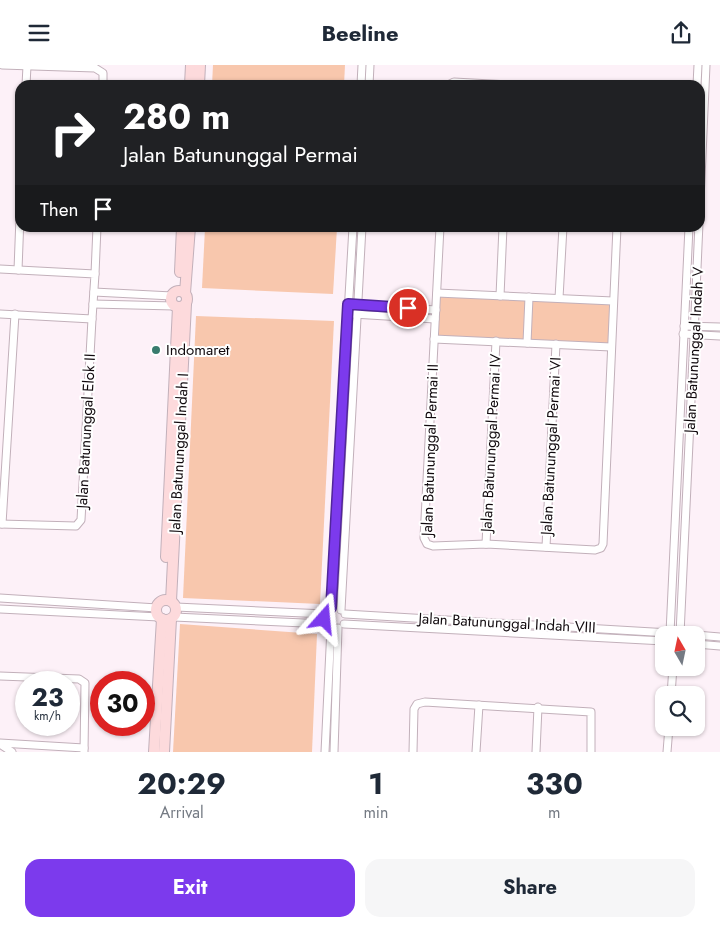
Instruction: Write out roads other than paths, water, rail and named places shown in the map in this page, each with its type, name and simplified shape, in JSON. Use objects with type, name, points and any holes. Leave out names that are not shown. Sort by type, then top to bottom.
[{"type":"street","points":[[2,65],[95,68],[103,73],[103,80]]},
{"type":"street","points":[[190,80],[191,65]]},
{"type":"street","points":[[199,80],[200,65]]},
{"type":"street","points":[[361,80],[362,65]]},
{"type":"street","points":[[369,80],[370,65]]},
{"type":"street","points":[[697,80],[698,65]]},
{"type":"street","name":"Jalan Batununggal Indah V","points":[[705,91],[706,65]]},
{"type":"street","points":[[26,80],[27,66]]},
{"type":"street","points":[[18,270],[19,232]]},
{"type":"street","points":[[0,314],[92,319],[97,232]]},
{"type":"street","name":"Jalan Batununggal Indah I","points":[[167,611],[182,232]]},
{"type":"street","name":"Jalan Batununggal Indah I","points":[[179,300],[189,232]]},
{"type":"street","points":[[334,752],[335,626],[328,611],[341,441],[353,232]]},
{"type":"street","points":[[325,752],[335,626],[343,612],[362,232]]},
{"type":"street","points":[[440,232],[434,339],[611,347]]},
{"type":"street","points":[[500,295],[503,232]]},
{"type":"street","points":[[559,298],[563,232]]},
{"type":"street","name":"Jalan Batununggal Permai II","points":[[434,339],[424,538],[427,544],[433,546],[486,544],[596,551],[603,544],[617,232]]},
{"type":"street","name":"Jalan Batununggal Indah V","points":[[669,626],[688,232]]},
{"type":"street","name":"Jalan Batununggal Indah V","points":[[680,626],[700,232]]},
{"type":"street","points":[[0,269],[95,274]]},
{"type":"street","points":[[94,292],[179,300]]},
{"type":"street","points":[[437,293],[613,301]]},
{"type":"street","points":[[527,343],[529,297]]},
{"type":"street","points":[[93,304],[179,300]]},
{"type":"street","points":[[348,304],[436,310]]},
{"type":"street","points":[[348,313],[435,319]]},
{"type":"street","points":[[1,524],[14,314]]},
{"type":"street","name":"Jalan Batununggal Elok II","points":[[1,524],[65,527],[76,526],[81,520],[92,319]]},
{"type":"street","points":[[684,326],[720,327]]},
{"type":"street","points":[[684,334],[720,336]]},
{"type":"street","name":"Jalan Batununggal Permai IV","points":[[486,544],[496,341]]},
{"type":"street","name":"Jalan Batununggal Permai VI","points":[[546,547],[556,344]]},
{"type":"street","points":[[341,441],[352,442]]},
{"type":"street","points":[[678,462],[687,463]]},
{"type":"street","name":"Jalan Batununggal Indah VIII","points":[[0,598],[335,626],[513,627],[655,633]]},
{"type":"street","name":"Jalan Batununggal Indah VIII","points":[[0,609],[328,611],[655,640]]},
{"type":"street","points":[[154,752],[167,611]]},
{"type":"street","points":[[164,752],[167,611]]},
{"type":"street","points":[[705,636],[720,637]]},
{"type":"street","points":[[705,645],[720,646]]},
{"type":"street","points":[[0,676],[80,679],[84,683],[84,750],[0,743],[12,752]]},
{"type":"street","points":[[413,752],[414,709],[417,704],[425,702],[538,707],[591,712],[591,752]]},
{"type":"street","points":[[476,752],[478,705]]},
{"type":"street","points":[[536,752],[538,707]]},
{"type":"street","points":[[668,752],[669,736]]},
{"type":"place","name":"Indomaret","points":[[156,350]]}]
